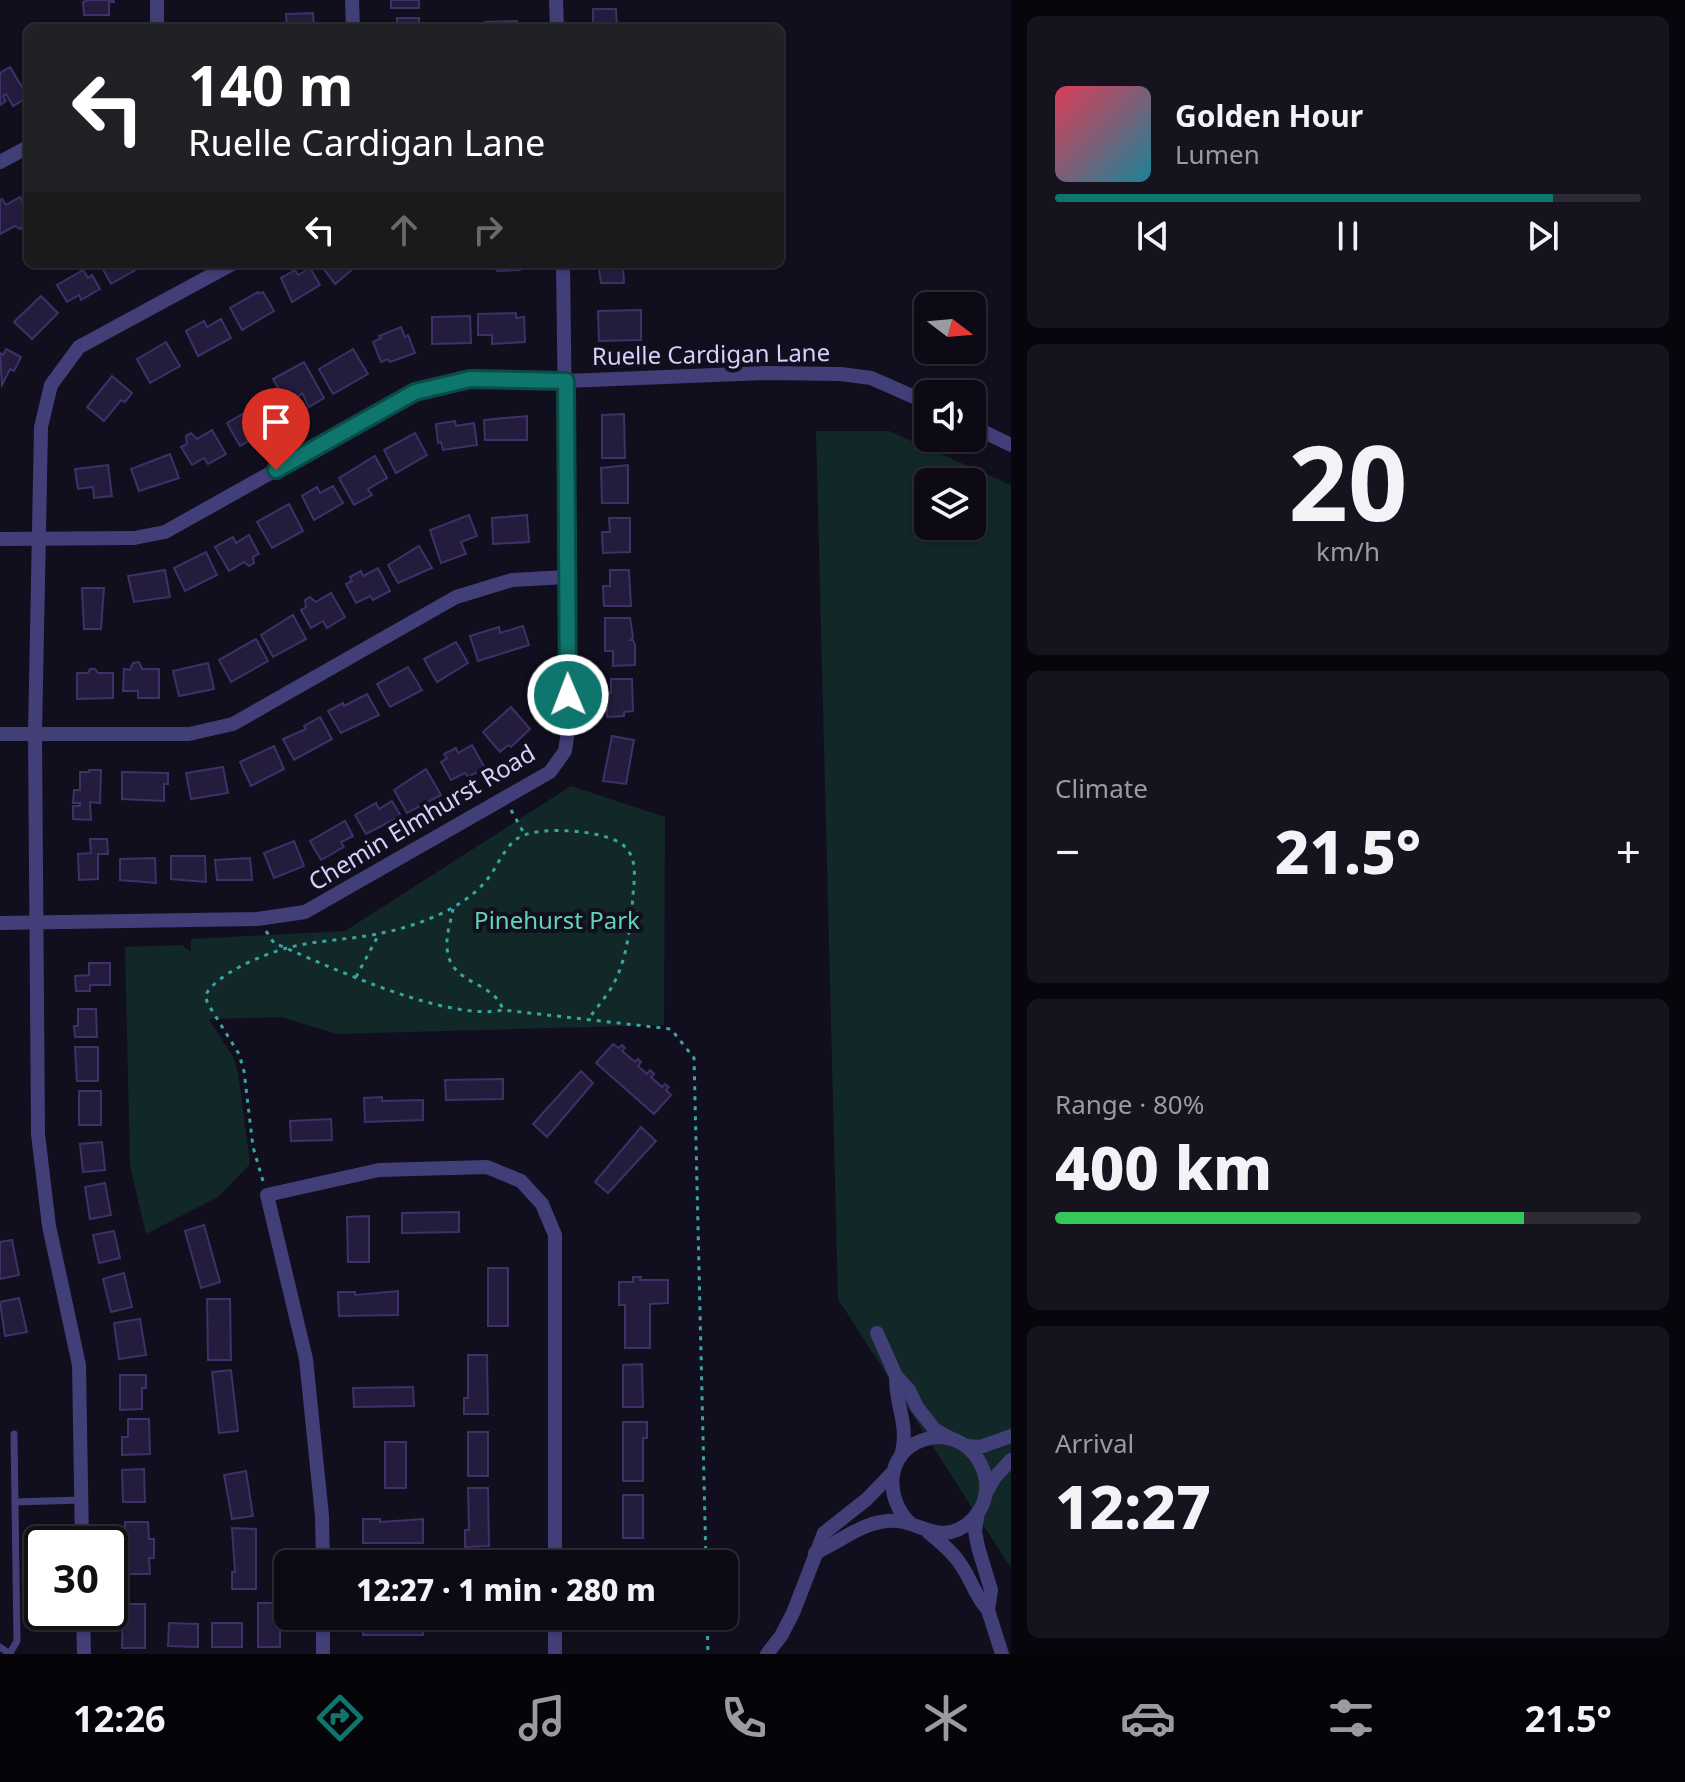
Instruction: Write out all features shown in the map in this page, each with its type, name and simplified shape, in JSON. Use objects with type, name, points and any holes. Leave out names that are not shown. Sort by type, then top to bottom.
[{"type":"street","points":[[157,0],[157,24]]},
{"type":"street","points":[[352,0],[353,24]]},
{"type":"street","points":[[556,0],[557,24]]},
{"type":"street","points":[[0,162],[24,149]]},
{"type":"street","points":[[82,1526],[79,1365],[49,1226],[38,1134],[35,734],[41,427],[51,385],[79,347],[225,268]]},
{"type":"street","name":"Chemin Elmhurst Road","points":[[0,923],[257,919],[305,912],[550,772],[565,751],[569,725],[563,268]]},
{"type":"street","name":"Ruelle Cardigan Lane","points":[[0,539],[134,538],[165,532],[415,392],[470,379],[566,381],[766,373],[841,374],[871,378],[914,395]]},
{"type":"street","points":[[986,433],[1011,445]]},
{"type":"street","points":[[0,734],[189,734],[233,724],[456,597],[512,580],[567,577]]},
{"type":"street","points":[[323,1550],[306,1359],[267,1195],[379,1170],[487,1167],[521,1181],[542,1204],[555,1235],[555,1550]]},
{"type":"street","points":[[877,1333],[896,1376],[909,1390],[927,1422],[967,1446],[980,1447],[1011,1436]]},
{"type":"street","points":[[767,1654],[793,1613],[824,1533],[867,1499],[893,1473],[901,1456],[905,1426],[895,1395],[896,1376]]},
{"type":"street","points":[[901,1456],[923,1440],[950,1438]]},
{"type":"street","points":[[967,1446],[983,1468],[985,1495]]},
{"type":"street","points":[[1002,1654],[988,1610],[991,1590],[975,1531],[985,1495],[995,1477],[1011,1460]]},
{"type":"street","points":[[893,1473],[894,1501],[911,1524]]},
{"type":"street","points":[[928,1532],[956,1530],[978,1512]]},
{"type":"street","points":[[815,1553],[865,1524],[891,1520],[911,1524],[928,1532],[953,1554],[976,1598],[988,1610]]},
{"type":"street","points":[[83,1630],[84,1654]]},
{"type":"street","points":[[323,1630],[323,1654]]},
{"type":"street","points":[[555,1630],[555,1654]]},
{"type":"lane","points":[[0,1647],[10,1654],[17,1641],[14,1434]]},
{"type":"lane","points":[[15,1502],[81,1500]]},
{"type":"path","points":[[506,799],[525,835]]},
{"type":"path","points":[[267,1195],[253,1147],[244,1071],[239,1054],[205,996],[210,986],[226,974],[286,948],[379,934],[453,907],[486,881],[511,845],[525,835],[584,832],[623,844],[631,853],[635,879],[624,955],[611,987],[588,1020]]},
{"type":"path","points":[[453,907],[447,944],[449,957],[467,982],[496,996],[503,1010]]},
{"type":"path","points":[[257,919],[274,943],[406,995],[467,1011],[490,1013],[503,1010],[671,1029],[694,1058],[706,1550]]},
{"type":"path","points":[[356,977],[379,934]]},
{"type":"path","points":[[707,1630],[708,1654]]},
{"type":"green space","points":[[816,431],[889,431],[914,442],[914,452],[936,452],[973,468],[914,468],[914,540],[986,540],[986,474],[1011,485],[1011,1568],[838,1299]]},
{"type":"green space","name":"Pinehurst Park","points":[[571,786],[665,817],[664,1025],[337,1034],[281,1017],[209,1019],[233,1057],[238,1072],[250,1164],[218,1197],[146,1234],[130,1166],[125,947],[182,945],[191,952],[191,939],[345,931]]},
{"type":"building","points":[[88,0],[114,2],[109,2],[109,15],[84,15],[83,2]]},
{"type":"building","points":[[391,0],[419,0],[419,8],[391,8]]},
{"type":"building","points":[[593,9],[616,9],[617,24],[593,24]]},
{"type":"building","points":[[313,13],[314,24],[287,24],[286,14]]},
{"type":"building","points":[[397,18],[419,18],[419,24],[397,24]]},
{"type":"building","points":[[517,21],[517,24],[485,24]]},
{"type":"building","points":[[10,67],[24,90],[24,99],[13,106],[6,94],[3,96],[6,101],[0,105],[0,73]]},
{"type":"building","points":[[20,197],[24,204],[24,226],[20,229],[15,226],[0,234],[0,200],[6,205]]},
{"type":"building","points":[[102,268],[139,268],[111,284]]},
{"type":"building","points":[[310,268],[320,285],[292,302],[281,278],[295,270],[298,275]]},
{"type":"building","points":[[323,268],[354,268],[335,284]]},
{"type":"building","points":[[497,268],[520,268],[520,270],[497,271]]},
{"type":"building","points":[[599,268],[623,268],[624,283],[601,283]]},
{"type":"building","points":[[83,270],[88,278],[92,275],[100,289],[81,300],[79,295],[67,302],[57,285]]},
{"type":"building","points":[[263,292],[274,311],[242,330],[230,308]]},
{"type":"building","points":[[41,296],[58,313],[32,339],[14,322]]},
{"type":"building","points":[[641,310],[641,340],[599,341],[598,311]]},
{"type":"building","points":[[516,313],[516,318],[524,317],[525,342],[492,344],[492,335],[478,335],[478,314]]},
{"type":"building","points":[[470,316],[471,343],[432,344],[432,317]]},
{"type":"building","points":[[221,319],[231,338],[198,356],[186,331],[204,321],[207,327]]},
{"type":"building","points":[[401,327],[415,353],[381,362],[373,342],[381,338],[379,336]]},
{"type":"building","points":[[166,342],[180,366],[150,383],[137,359]]},
{"type":"building","points":[[6,349],[21,357],[2,385],[0,353],[3,355]]},
{"type":"building","points":[[353,349],[368,374],[333,394],[319,369]]},
{"type":"building","points":[[304,362],[324,398],[309,407],[302,393],[291,404],[286,402],[273,379]]},
{"type":"building","points":[[112,376],[132,393],[125,402],[121,400],[104,421],[87,407]]},
{"type":"building","points":[[263,397],[278,424],[240,446],[227,423]]},
{"type":"building","points":[[624,414],[625,458],[602,458],[602,415]]},
{"type":"building","points":[[527,416],[527,440],[485,440],[484,420]]},
{"type":"building","points":[[455,421],[456,426],[474,423],[477,445],[443,450],[441,442],[438,443],[436,424]]},
{"type":"building","points":[[212,430],[226,454],[208,464],[204,458],[192,465],[181,447],[187,444],[186,436],[191,433],[197,439]]},
{"type":"building","points":[[415,433],[427,455],[396,473],[384,450]]},
{"type":"building","points":[[170,454],[179,478],[139,491],[131,469]]},
{"type":"building","points":[[375,456],[387,478],[368,489],[372,495],[354,505],[339,478]]},
{"type":"building","points":[[108,465],[112,496],[94,498],[93,487],[78,489],[75,469]]},
{"type":"building","points":[[628,465],[628,503],[602,503],[601,468]]},
{"type":"building","points":[[333,486],[343,503],[314,520],[302,496],[317,487],[320,493]]},
{"type":"building","points":[[289,504],[303,531],[272,548],[257,522]]},
{"type":"building","points":[[469,515],[477,536],[461,542],[466,554],[441,563],[430,530]]},
{"type":"building","points":[[527,515],[529,542],[493,544],[492,518]]},
{"type":"building","points":[[609,518],[630,518],[630,552],[603,553],[602,532],[610,532]]},
{"type":"building","points":[[249,535],[259,554],[253,557],[254,563],[249,566],[244,562],[229,571],[215,547],[233,537],[236,543]]},
{"type":"building","points":[[419,546],[432,568],[398,583],[388,565]]},
{"type":"building","points":[[206,552],[217,575],[185,591],[174,568]]},
{"type":"building","points":[[378,568],[390,591],[373,600],[370,596],[356,603],[346,584],[352,581],[350,577],[361,571],[363,576]]},
{"type":"building","points":[[165,570],[170,597],[134,602],[128,576]]},
{"type":"building","points":[[610,570],[629,570],[631,606],[604,606],[603,586],[610,586]]},
{"type":"building","points":[[82,588],[104,588],[101,629],[84,629]]},
{"type":"building","points":[[331,593],[345,617],[327,628],[323,621],[311,628],[301,610],[306,607],[305,600],[310,597],[316,602]]},
{"type":"building","points":[[293,615],[306,639],[273,657],[261,635]]},
{"type":"building","points":[[605,618],[630,618],[635,665],[613,666],[613,651],[605,651]]},
{"type":"building","points":[[523,626],[529,645],[478,661],[470,636],[499,627],[500,633]]},
{"type":"building","points":[[256,639],[268,661],[231,682],[219,660]]},
{"type":"building","points":[[456,642],[468,663],[437,682],[424,659]]},
{"type":"building","points":[[139,662],[142,669],[159,669],[159,698],[138,698],[138,691],[123,691],[124,669],[130,670],[133,663]]},
{"type":"building","points":[[208,663],[214,689],[179,696],[173,671]]},
{"type":"building","points":[[408,667],[422,690],[390,707],[377,684]]},
{"type":"building","points":[[90,669],[98,673],[113,673],[113,698],[77,699],[77,673],[88,673]]},
{"type":"building","points":[[611,679],[632,679],[633,711],[624,712],[624,716],[607,717],[606,693],[611,693]]},
{"type":"building","points":[[367,694],[379,715],[341,733],[328,711]]},
{"type":"building","points":[[511,707],[530,729],[511,747],[508,745],[500,752],[483,732]]},
{"type":"building","points":[[320,717],[332,739],[294,760],[283,739],[306,729],[304,726]]},
{"type":"building","points":[[612,736],[634,740],[626,784],[603,781]]},
{"type":"building","points":[[472,745],[485,768],[468,777],[465,773],[451,780],[441,762],[447,758],[444,754],[456,748],[458,753]]},
{"type":"building","points":[[274,746],[284,769],[251,786],[240,762]]},
{"type":"building","points":[[223,767],[228,793],[191,799],[186,773]]},
{"type":"building","points":[[426,769],[441,795],[407,813],[394,790]]},
{"type":"building","points":[[101,770],[100,803],[90,802],[91,820],[73,819],[73,806],[80,806],[80,803],[73,803],[74,790],[80,790],[80,772]]},
{"type":"building","points":[[122,772],[168,773],[168,784],[164,784],[164,801],[122,799]]},
{"type":"building","points":[[392,801],[401,816],[366,834],[355,815],[376,803],[379,809]]},
{"type":"building","points":[[345,821],[353,836],[341,842],[344,847],[321,860],[310,841]]},
{"type":"building","points":[[90,839],[107,839],[108,854],[98,854],[98,879],[79,880],[78,854],[91,853]]},
{"type":"building","points":[[294,841],[304,866],[274,878],[264,853]]},
{"type":"building","points":[[171,856],[205,856],[206,882],[171,879]]},
{"type":"building","points":[[155,858],[156,883],[120,880],[120,859]]},
{"type":"building","points":[[250,858],[252,880],[217,880],[215,860]]},
{"type":"building","points":[[89,963],[110,963],[110,985],[90,985],[90,991],[76,991],[75,976],[89,975]]},
{"type":"building","points":[[78,1009],[96,1009],[97,1037],[75,1037]]},
{"type":"building","points":[[613,1044],[619,1048],[622,1045],[625,1048],[622,1051],[635,1062],[638,1059],[641,1062],[638,1066],[647,1074],[650,1070],[654,1074],[651,1077],[662,1087],[665,1084],[669,1087],[666,1090],[671,1095],[654,1114],[596,1063]]},
{"type":"building","points":[[75,1047],[98,1047],[98,1081],[77,1081]]},
{"type":"building","points":[[581,1071],[593,1083],[547,1137],[533,1124]]},
{"type":"building","points":[[503,1079],[503,1099],[446,1100],[445,1080]]},
{"type":"building","points":[[79,1091],[101,1091],[101,1125],[79,1125]]},
{"type":"building","points":[[382,1097],[382,1101],[423,1100],[423,1120],[365,1122],[364,1098]]},
{"type":"building","points":[[331,1119],[332,1140],[291,1141],[290,1121]]},
{"type":"building","points":[[641,1127],[656,1141],[608,1193],[595,1182]]},
{"type":"building","points":[[102,1142],[105,1170],[83,1172],[80,1144]]},
{"type":"building","points":[[105,1183],[111,1215],[90,1219],[85,1187]]},
{"type":"building","points":[[459,1212],[459,1232],[402,1233],[402,1213]]},
{"type":"building","points":[[369,1216],[369,1262],[348,1262],[347,1217]]},
{"type":"building","points":[[204,1225],[220,1282],[201,1288],[185,1231]]},
{"type":"building","points":[[114,1231],[120,1258],[99,1263],[93,1235]]},
{"type":"building","points":[[12,1240],[19,1275],[0,1279],[0,1242]]},
{"type":"building","points":[[488,1268],[508,1268],[508,1326],[488,1326]]},
{"type":"building","points":[[124,1273],[132,1307],[111,1312],[103,1279]]},
{"type":"building","points":[[633,1277],[668,1280],[668,1303],[650,1304],[650,1348],[625,1348],[625,1305],[619,1305],[619,1282],[633,1282]]},
{"type":"building","points":[[398,1291],[398,1315],[339,1316],[338,1292],[355,1292],[355,1295]]},
{"type":"building","points":[[19,1298],[27,1332],[5,1336],[0,1302]]},
{"type":"building","points":[[207,1299],[230,1299],[231,1360],[208,1360]]},
{"type":"building","points":[[140,1319],[146,1355],[119,1359],[114,1323]]},
{"type":"building","points":[[468,1355],[487,1355],[488,1414],[464,1414],[464,1398],[468,1398]]},
{"type":"building","points":[[642,1364],[643,1407],[623,1407],[623,1365]]},
{"type":"building","points":[[231,1370],[238,1431],[219,1433],[212,1372]]},
{"type":"building","points":[[120,1375],[146,1375],[146,1388],[142,1388],[142,1409],[120,1410]]},
{"type":"building","points":[[413,1387],[414,1406],[354,1407],[353,1388]]},
{"type":"building","points":[[128,1419],[149,1419],[150,1454],[122,1455],[122,1437],[128,1437]]},
{"type":"building","points":[[623,1422],[647,1422],[647,1438],[643,1438],[643,1481],[623,1481]]},
{"type":"building","points":[[468,1432],[488,1432],[488,1476],[468,1476]]},
{"type":"building","points":[[385,1442],[406,1442],[406,1488],[385,1488]]},
{"type":"building","points":[[144,1469],[145,1502],[123,1502],[122,1470]]},
{"type":"building","points":[[246,1471],[253,1516],[232,1519],[224,1475]]},
{"type":"building","points":[[468,1488],[488,1488],[489,1546],[465,1547],[465,1530],[469,1530]]},
{"type":"building","points":[[623,1495],[643,1495],[643,1538],[623,1538]]},
{"type":"building","points":[[363,1519],[380,1519],[380,1522],[423,1519],[423,1543],[363,1543]]},
{"type":"building","points":[[125,1522],[148,1522],[149,1539],[154,1539],[154,1558],[149,1558],[150,1574],[128,1574],[128,1526]]},
{"type":"building","points":[[232,1528],[256,1529],[256,1589],[232,1589],[232,1572],[235,1572]]},
{"type":"building","points":[[258,1603],[274,1603],[274,1630],[280,1630],[280,1647],[258,1647]]},
{"type":"building","points":[[128,1604],[145,1604],[145,1648],[122,1648],[122,1630],[128,1630]]},
{"type":"building","points":[[169,1623],[198,1624],[198,1647],[168,1646]]},
{"type":"building","points":[[212,1623],[242,1623],[242,1647],[212,1647]]},
{"type":"building","points":[[363,1630],[423,1630],[423,1635],[363,1635]]},
{"type":"route","points":[[276,470],[415,392],[470,379],[566,381],[568,695]]}]
